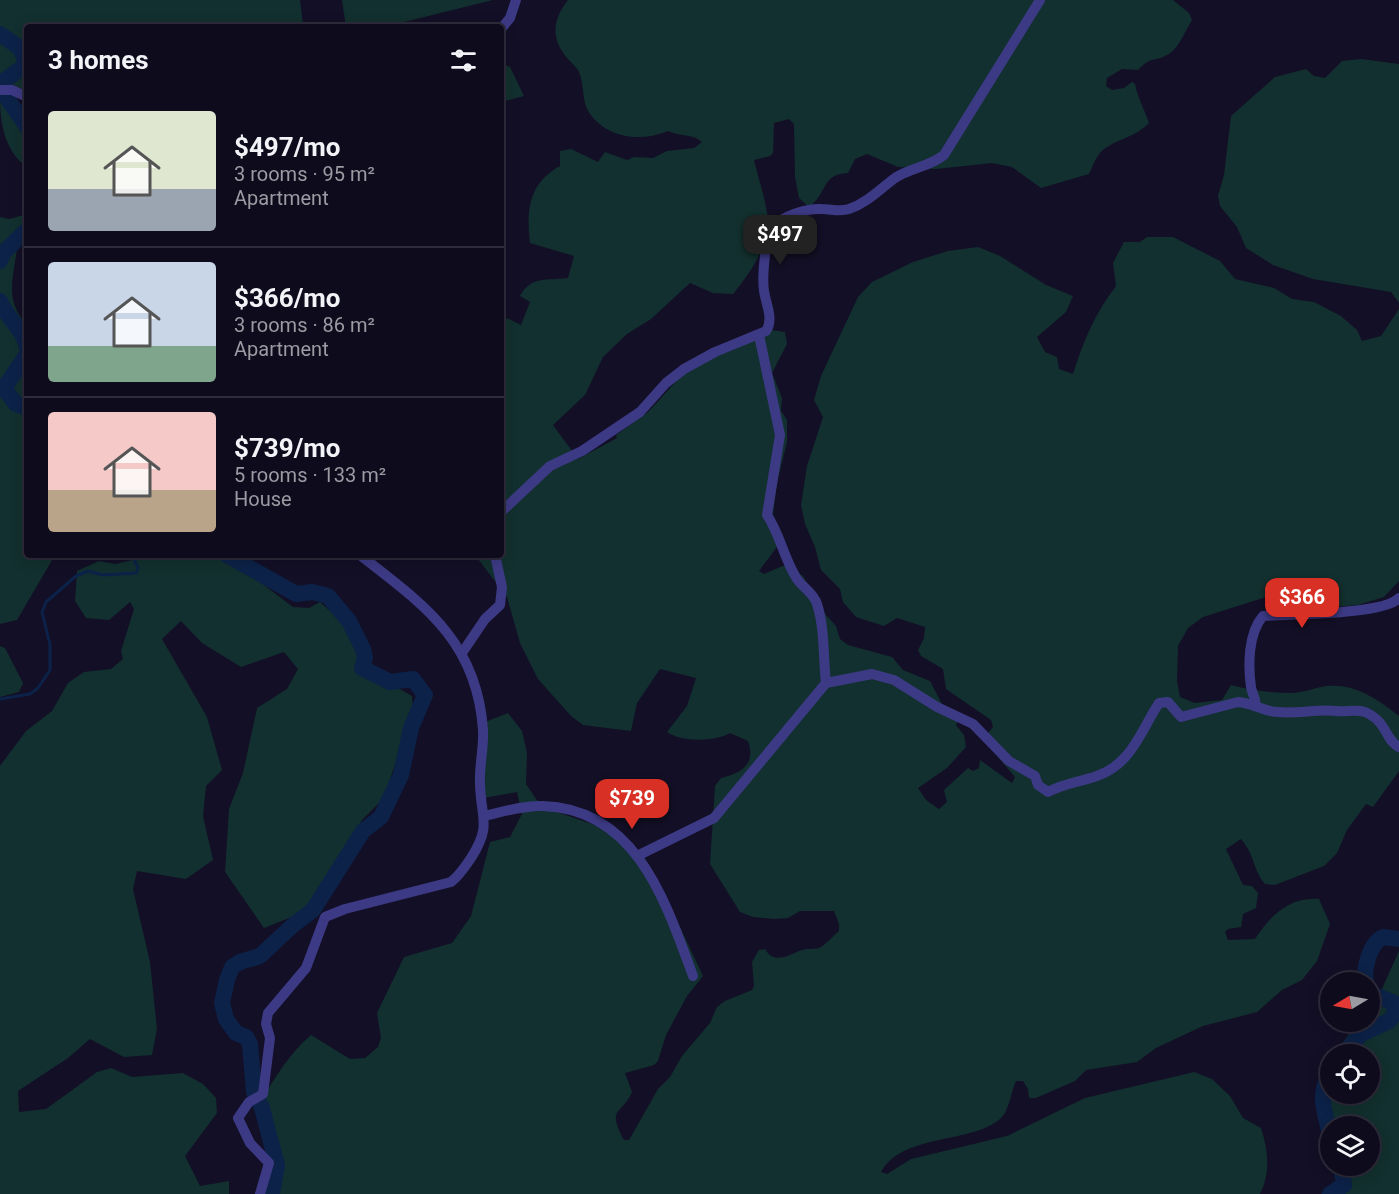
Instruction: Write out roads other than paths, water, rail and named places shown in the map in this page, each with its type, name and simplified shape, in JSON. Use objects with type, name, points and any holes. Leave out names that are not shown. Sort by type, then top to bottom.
[{"type":"street","points":[[504,25],[510,18],[516,0]]},
{"type":"street","points":[[504,509],[550,466],[582,451],[640,412],[666,383],[684,369],[715,352],[759,335],[768,327],[764,275],[770,230],[776,223],[809,210],[847,210],[879,192],[896,177],[933,163],[944,155],[1040,0]]},
{"type":"street","points":[[0,90],[12,90],[24,96]]},
{"type":"street","points":[[759,335],[767,383],[780,435],[767,515],[776,528],[796,578],[818,604],[823,629],[826,683]]},
{"type":"street","points":[[260,1194],[269,1163],[250,1143],[238,1118],[249,1102],[263,1094],[270,1038],[266,1024],[268,1013],[306,968],[325,917],[345,909],[451,882],[463,870],[483,839],[484,816],[480,770],[484,742],[482,713],[473,676],[462,653],[428,609],[364,558]]},
{"type":"street","points":[[462,653],[485,619],[500,605],[502,587],[496,558]]},
{"type":"street","points":[[1256,706],[1251,688],[1252,635],[1263,616],[1330,614],[1384,605],[1399,598]]},
{"type":"street","points":[[639,855],[714,818],[826,683],[872,674],[894,680],[937,707],[973,724],[1009,761],[1035,776],[1038,785],[1048,792],[1075,780],[1098,776],[1118,764],[1137,743],[1159,703],[1168,702],[1181,717],[1238,702],[1256,706],[1263,711],[1327,709],[1339,712],[1362,711],[1383,725],[1392,743],[1399,747]]},
{"type":"street","points":[[484,816],[542,805],[576,811],[606,826],[639,855],[653,878],[674,924],[693,976]]},
{"type":"waterway","points":[[0,34],[20,48],[24,57]]},
{"type":"waterway","points":[[24,63],[23,67],[1,83],[7,98],[24,123]]},
{"type":"waterway","points":[[0,261],[3,253],[24,233]]},
{"type":"waterway","points":[[0,301],[24,339]]},
{"type":"waterway","points":[[24,358],[7,384],[6,391],[16,404],[24,407]]},
{"type":"waterway","points":[[0,699],[30,694],[38,688],[50,670],[50,645],[42,612],[46,602],[76,576],[88,571],[103,575],[136,573],[138,568],[133,558]]},
{"type":"waterway","points":[[232,558],[296,594],[312,592],[328,596],[349,621],[363,649],[365,658],[362,668],[390,682],[413,679],[425,695],[411,728],[401,775],[381,817],[363,831],[313,910],[260,956],[232,967],[227,980],[222,1003],[226,1019],[236,1033],[246,1037],[250,1044],[254,1092],[262,1108],[277,1165],[272,1194]]},
{"type":"waterway","points":[[1366,972],[1371,950],[1378,940],[1383,937],[1399,939]]},
{"type":"waterway","points":[[1380,997],[1394,1003],[1395,1013],[1389,1021],[1380,1025]]},
{"type":"waterway","points":[[1352,1044],[1365,1032]]},
{"type":"waterway","points":[[1324,1104],[1325,1116]]},
{"type":"waterway","points":[[1330,1194],[1344,1185],[1343,1176]]}]
